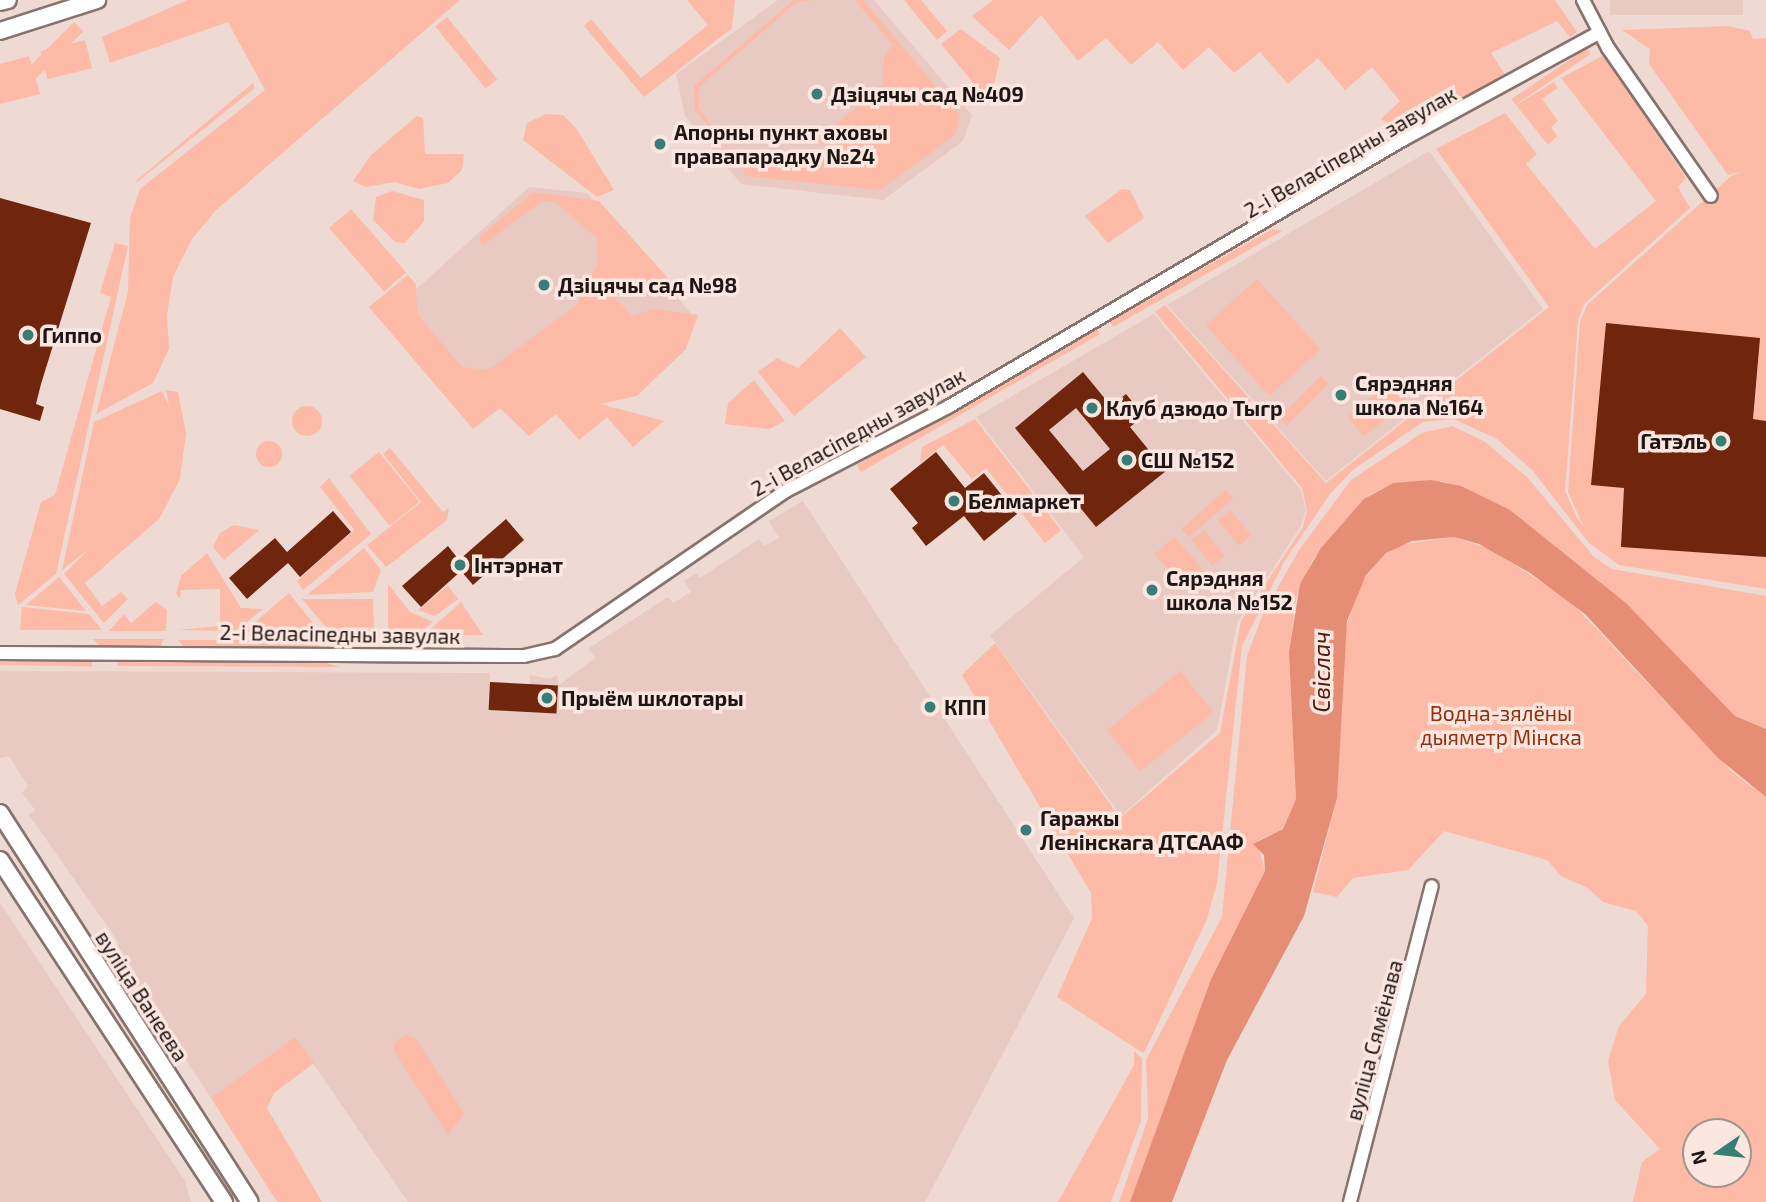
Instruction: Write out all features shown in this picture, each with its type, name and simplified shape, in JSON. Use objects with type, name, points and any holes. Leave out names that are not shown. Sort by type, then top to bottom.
[{"type":"main road","points":[[0,2],[8,0]]},
{"type":"main road","points":[[0,31],[97,0]]},
{"type":"main road","name":"вуліца Ванеева","points":[[0,813],[250,1202]]},
{"type":"main road","name":"вуліца Ванеева","points":[[0,860],[225,1202]]},
{"type":"street","points":[[1583,0],[1600,32],[1711,196]]},
{"type":"street","name":"2-і Веласіпедны завулак","points":[[0,653],[524,656],[555,649],[784,492],[948,407],[1404,139],[1600,32]]},
{"type":"street","name":"вуліца Сямёнава","points":[[1350,1202],[1432,886]]},
{"type":"shaded area","name":"Дзіцячы сад №409","points":[[778,0],[874,0],[972,115],[963,141],[883,200],[741,184],[685,116],[676,74]]},
{"type":"shaded area","points":[[1610,0],[1743,0],[1743,15],[1610,15]]},
{"type":"shaded area","name":"Сярэдняя школа №164","points":[[1429,151],[1543,309],[1326,481],[1167,305]]},
{"type":"shaded area","name":"Дзіцячы сад №98","points":[[529,187],[587,193],[691,313],[681,339],[459,382],[408,321],[411,294]]},
{"type":"shaded area","name":"Сярэдняя школа №152","points":[[1154,314],[1301,490],[1306,510],[1301,526],[1237,623],[1217,730],[1121,816],[990,635],[1084,557],[976,417]]},
{"type":"shaded area","points":[[803,501],[1074,918],[925,1202],[408,1202],[295,1037],[211,1098],[145,997],[115,946],[119,943],[29,815],[35,810],[22,793],[28,786],[9,756],[0,758],[0,671],[490,673],[488,710],[530,712],[530,675],[550,679],[557,675],[559,685],[595,658],[589,648],[668,597],[673,603],[691,592],[684,581],[696,573],[700,578],[759,539],[764,546],[779,538],[769,521]]},
{"type":"shaded area","points":[[0,903],[185,1181],[191,1202],[0,1202]]},
{"type":"green space","points":[[188,0],[460,0],[215,211],[192,239],[173,277],[167,315],[169,349],[153,383],[96,414],[128,292],[130,218],[140,189],[265,90],[228,22],[110,63],[102,37]]},
{"type":"green space","points":[[687,0],[735,0],[732,28],[644,97],[584,26],[591,19],[641,78],[708,25]]},
{"type":"green space","points":[[794,0],[813,0],[797,2],[699,87],[699,109],[738,160],[695,110],[694,86]]},
{"type":"green space","points":[[855,0],[863,0],[960,115],[955,135],[880,190],[745,176],[739,152],[810,157],[834,152],[842,137],[816,142],[882,85],[884,56],[893,45]]},
{"type":"green space","points":[[904,0],[921,0],[947,31],[937,40]]},
{"type":"green space","points":[[993,0],[1555,0],[1577,32],[1570,37],[1557,21],[1491,53],[1506,76],[1442,110],[1431,108],[1419,122],[1398,130],[1381,119],[1400,101],[1372,67],[1345,90],[1318,58],[1288,84],[1260,52],[1234,73],[1209,47],[1183,70],[1158,42],[1131,65],[1106,38],[1078,61],[1041,15],[1009,50],[972,16]]},
{"type":"green space","points":[[447,17],[497,79],[486,89],[435,26]]},
{"type":"green space","points":[[74,22],[83,31],[28,86],[19,77]]},
{"type":"green space","points":[[1729,26],[1750,31],[1753,39],[1766,38],[1766,589],[1619,565],[1589,543],[1533,471],[1497,439],[1454,419],[1423,422],[1354,469],[1330,494],[1284,562],[1242,646],[1217,883],[1207,919],[1144,1053],[1138,1050],[1057,997],[1092,918],[1091,893],[962,675],[995,643],[1120,818],[1220,733],[1241,621],[1303,527],[1307,511],[1302,488],[1155,312],[1165,305],[1326,483],[1549,307],[1436,149],[1505,113],[1537,154],[1526,164],[1595,249],[1656,201],[1561,78],[1604,55],[1686,178],[1678,187],[1690,208],[1584,304],[1578,321],[1565,491],[1584,527],[1568,492],[1580,322],[1587,305],[1731,176],[1744,171],[1728,175],[1649,64],[1650,49],[1622,30]]},
{"type":"green space","points":[[961,29],[1000,58],[990,103],[941,44]]},
{"type":"green space","points":[[85,40],[92,68],[47,79],[40,51]]},
{"type":"green space","points":[[1587,48],[1591,54],[1515,105],[1512,99]]},
{"type":"green space","points":[[29,56],[40,94],[0,104],[0,64]]},
{"type":"green space","points":[[1554,82],[1558,88],[1542,99],[1558,121],[1551,127],[1557,136],[1548,145],[1516,105]]},
{"type":"green space","points":[[253,83],[255,88],[136,181]]},
{"type":"green space","points":[[546,114],[563,115],[576,128],[614,190],[597,197],[523,140],[527,123]]},
{"type":"green space","points":[[417,116],[423,118],[425,154],[464,154],[462,170],[448,183],[419,189],[395,182],[366,187],[353,181],[371,155]]},
{"type":"green space","points":[[1122,189],[1130,190],[1144,218],[1108,243],[1085,216]]},
{"type":"green space","points":[[392,191],[424,200],[424,221],[405,243],[395,242],[373,220],[376,197]]},
{"type":"green space","points":[[533,192],[599,201],[675,286],[630,278],[613,296],[632,316],[654,309],[698,315],[686,349],[637,396],[600,404],[664,421],[633,447],[607,417],[579,440],[556,414],[529,436],[500,408],[473,429],[369,307],[408,275],[416,284],[417,314],[462,367],[488,370],[577,305],[597,265],[597,238],[555,202],[541,202],[482,246],[479,237]]},
{"type":"green space","points":[[351,209],[406,272],[384,291],[329,228]]},
{"type":"green space","points":[[1273,229],[1282,231],[1113,327],[1109,320]]},
{"type":"green space","points":[[115,243],[128,246],[56,574],[18,605],[15,594],[41,502],[55,495],[111,297],[100,293]]},
{"type":"green space","points":[[1257,279],[1321,350],[1269,396],[1206,325]]},
{"type":"green space","points":[[1096,327],[1100,334],[861,472],[857,465]]},
{"type":"green space","points":[[840,328],[866,357],[794,416],[758,372],[777,358],[798,368]]},
{"type":"green space","points":[[1321,376],[1329,384],[1287,425],[1279,418]]},
{"type":"green space","points":[[754,380],[785,421],[769,429],[725,424],[728,403]]},
{"type":"green space","points":[[1391,381],[1407,401],[1364,436],[1347,416]]},
{"type":"green space","points":[[166,390],[178,392],[186,433],[180,479],[159,519],[85,583],[102,606],[121,592],[128,599],[104,623],[64,574],[89,549],[62,570],[94,422],[162,391],[169,406]]},
{"type":"green space","points":[[307,406],[313,407],[321,415],[321,427],[313,435],[307,436],[301,435],[293,427],[292,421],[293,415],[301,407]]},
{"type":"green space","points":[[975,419],[1061,530],[1045,543],[986,468],[972,479],[943,445],[920,463],[922,447]]},
{"type":"green space","points":[[1452,426],[1484,441],[1527,477],[1594,557],[1612,569],[1766,596],[1766,729],[1735,716],[1626,603],[1510,510],[1442,481],[1393,483],[1369,495],[1312,561],[1296,599],[1289,652],[1296,799],[1283,829],[1257,841],[1265,871],[1211,979],[1130,1202],[1119,1202],[1148,1119],[1146,1060],[1222,917],[1247,656],[1263,614],[1299,550],[1351,480],[1422,433]]},
{"type":"green space","points":[[269,441],[278,445],[282,454],[278,463],[269,467],[260,463],[256,454],[260,445]]},
{"type":"green space","points":[[390,448],[443,512],[449,508],[447,520],[386,567],[367,545],[421,502],[383,454]]},
{"type":"green space","points":[[379,452],[419,502],[390,526],[349,476]]},
{"type":"green space","points":[[329,478],[371,534],[303,590],[297,581],[354,530],[320,487]]},
{"type":"green space","points":[[1226,490],[1233,498],[1189,537],[1181,529]]},
{"type":"green space","points":[[1230,510],[1251,535],[1239,546],[1218,520]]},
{"type":"green space","points":[[234,525],[259,530],[224,560],[213,547],[220,533]]},
{"type":"green space","points":[[1204,530],[1225,556],[1212,566],[1192,540]]},
{"type":"green space","points":[[1174,537],[1206,573],[1187,590],[1155,554]]},
{"type":"green space","name":"Водна-зялёны дыяметр Мінска","points":[[1454,537],[1490,549],[1569,600],[1732,772],[1766,797],[1766,1202],[1633,1202],[1642,1162],[1660,1149],[1615,1100],[1608,1061],[1619,1026],[1646,994],[1648,926],[1636,911],[1603,902],[1588,888],[1561,876],[1547,860],[1444,831],[1408,870],[1353,878],[1337,897],[1313,892],[1337,798],[1343,640],[1357,590],[1376,562],[1398,545]]},
{"type":"green space","points":[[364,548],[381,570],[373,592],[307,595]]},
{"type":"green space","points":[[207,553],[241,608],[263,609],[235,631],[178,630],[220,626],[220,589],[181,590],[180,599],[176,594],[181,576]]},
{"type":"green space","points":[[59,577],[86,611],[26,605]]},
{"type":"green space","points":[[388,584],[410,612],[433,622],[418,634],[388,632]]},
{"type":"green space","points":[[448,586],[458,599],[435,616],[418,610]]},
{"type":"green space","points":[[289,593],[320,632],[244,632]]},
{"type":"green space","points":[[302,599],[373,599],[374,631],[330,632]]},
{"type":"green space","points":[[156,602],[167,610],[166,631],[109,631],[124,614],[131,623]]},
{"type":"green space","points":[[461,602],[483,635],[424,635]]},
{"type":"green space","points":[[22,607],[89,614],[102,630],[20,630]]},
{"type":"green space","points":[[93,639],[164,639],[159,648],[101,647]]},
{"type":"green space","points":[[178,640],[319,640],[319,650],[186,649]]},
{"type":"green space","points":[[0,659],[92,661],[92,667],[0,665]]},
{"type":"green space","points":[[118,660],[323,662],[340,667],[118,666]]},
{"type":"green space","points":[[1180,671],[1213,712],[1140,771],[1107,730]]},
{"type":"green space","points":[[405,1035],[416,1039],[464,1113],[448,1135],[394,1051],[394,1043]]},
{"type":"green space","points":[[295,1037],[314,1063],[274,1093],[267,1108],[322,1202],[277,1202],[211,1098]]},
{"type":"green space","points":[[1134,1051],[1142,1058],[1141,1121],[1111,1202],[1058,1202],[1134,1065]]},
{"type":"water","name":"Свіслач","points":[[1431,480],[1461,486],[1510,510],[1626,603],[1735,716],[1766,729],[1766,797],[1718,758],[1585,614],[1530,573],[1479,544],[1454,537],[1412,541],[1386,553],[1366,575],[1347,621],[1337,798],[1304,916],[1227,1060],[1172,1202],[1130,1202],[1211,979],[1265,871],[1264,855],[1253,844],[1283,829],[1296,799],[1289,652],[1300,584],[1321,548],[1364,499],[1393,483]]},
{"type":"building","name":"Гиппо","points":[[0,198],[91,223],[41,384],[36,404],[44,407],[40,421],[0,409]]},
{"type":"building","points":[[1606,323],[1760,338],[1753,419],[1766,421],[1766,557],[1621,547],[1624,488],[1591,485]]},
{"type":"building","name":"СШ №152","points":[[1083,372],[1111,406],[1126,394],[1144,416],[1130,427],[1166,471],[1096,527],[1015,428]],"holes":[[[1076,408],[1110,449],[1083,471],[1049,430]]]},
{"type":"building","name":"Белмаркет","points":[[936,452],[965,488],[984,473],[1017,514],[984,541],[964,516],[926,546],[912,528],[918,523],[890,489]]},
{"type":"building","points":[[333,511],[351,532],[300,577],[288,563],[247,599],[229,578],[275,538],[287,552]]},
{"type":"building","name":"Інтэрнат","points":[[506,519],[524,540],[473,585],[461,571],[421,607],[402,586],[448,546],[459,560]]},
{"type":"building","points":[[490,682],[558,686],[556,714],[489,710]]},
{"type":"place","name":"Дзіцячы сад №409","points":[[817,94]]},
{"type":"place","name":"Апорны пункт аховы правапарадку №24","points":[[660,144]]},
{"type":"place","name":"Дзіцячы сад №98","points":[[544,285]]},
{"type":"place","name":"Гиппо","points":[[28,335]]},
{"type":"place","name":"Сярэдняя школа №164","points":[[1341,395]]},
{"type":"place","name":"Клуб дзюдо Тыгр","points":[[1092,408]]},
{"type":"place","name":"Гатэль","points":[[1721,441]]},
{"type":"place","name":"СШ №152","points":[[1127,460]]},
{"type":"place","name":"Белмаркет","points":[[954,501]]},
{"type":"place","name":"Інтэрнат","points":[[460,565]]},
{"type":"place","name":"Сярэдняя школа №152","points":[[1152,590]]},
{"type":"place","name":"Прыём шклотары","points":[[547,698]]},
{"type":"place","name":"КПП","points":[[930,707]]},
{"type":"place","name":"Гаражы Ленінскага ДТСААФ","points":[[1026,830]]}]
